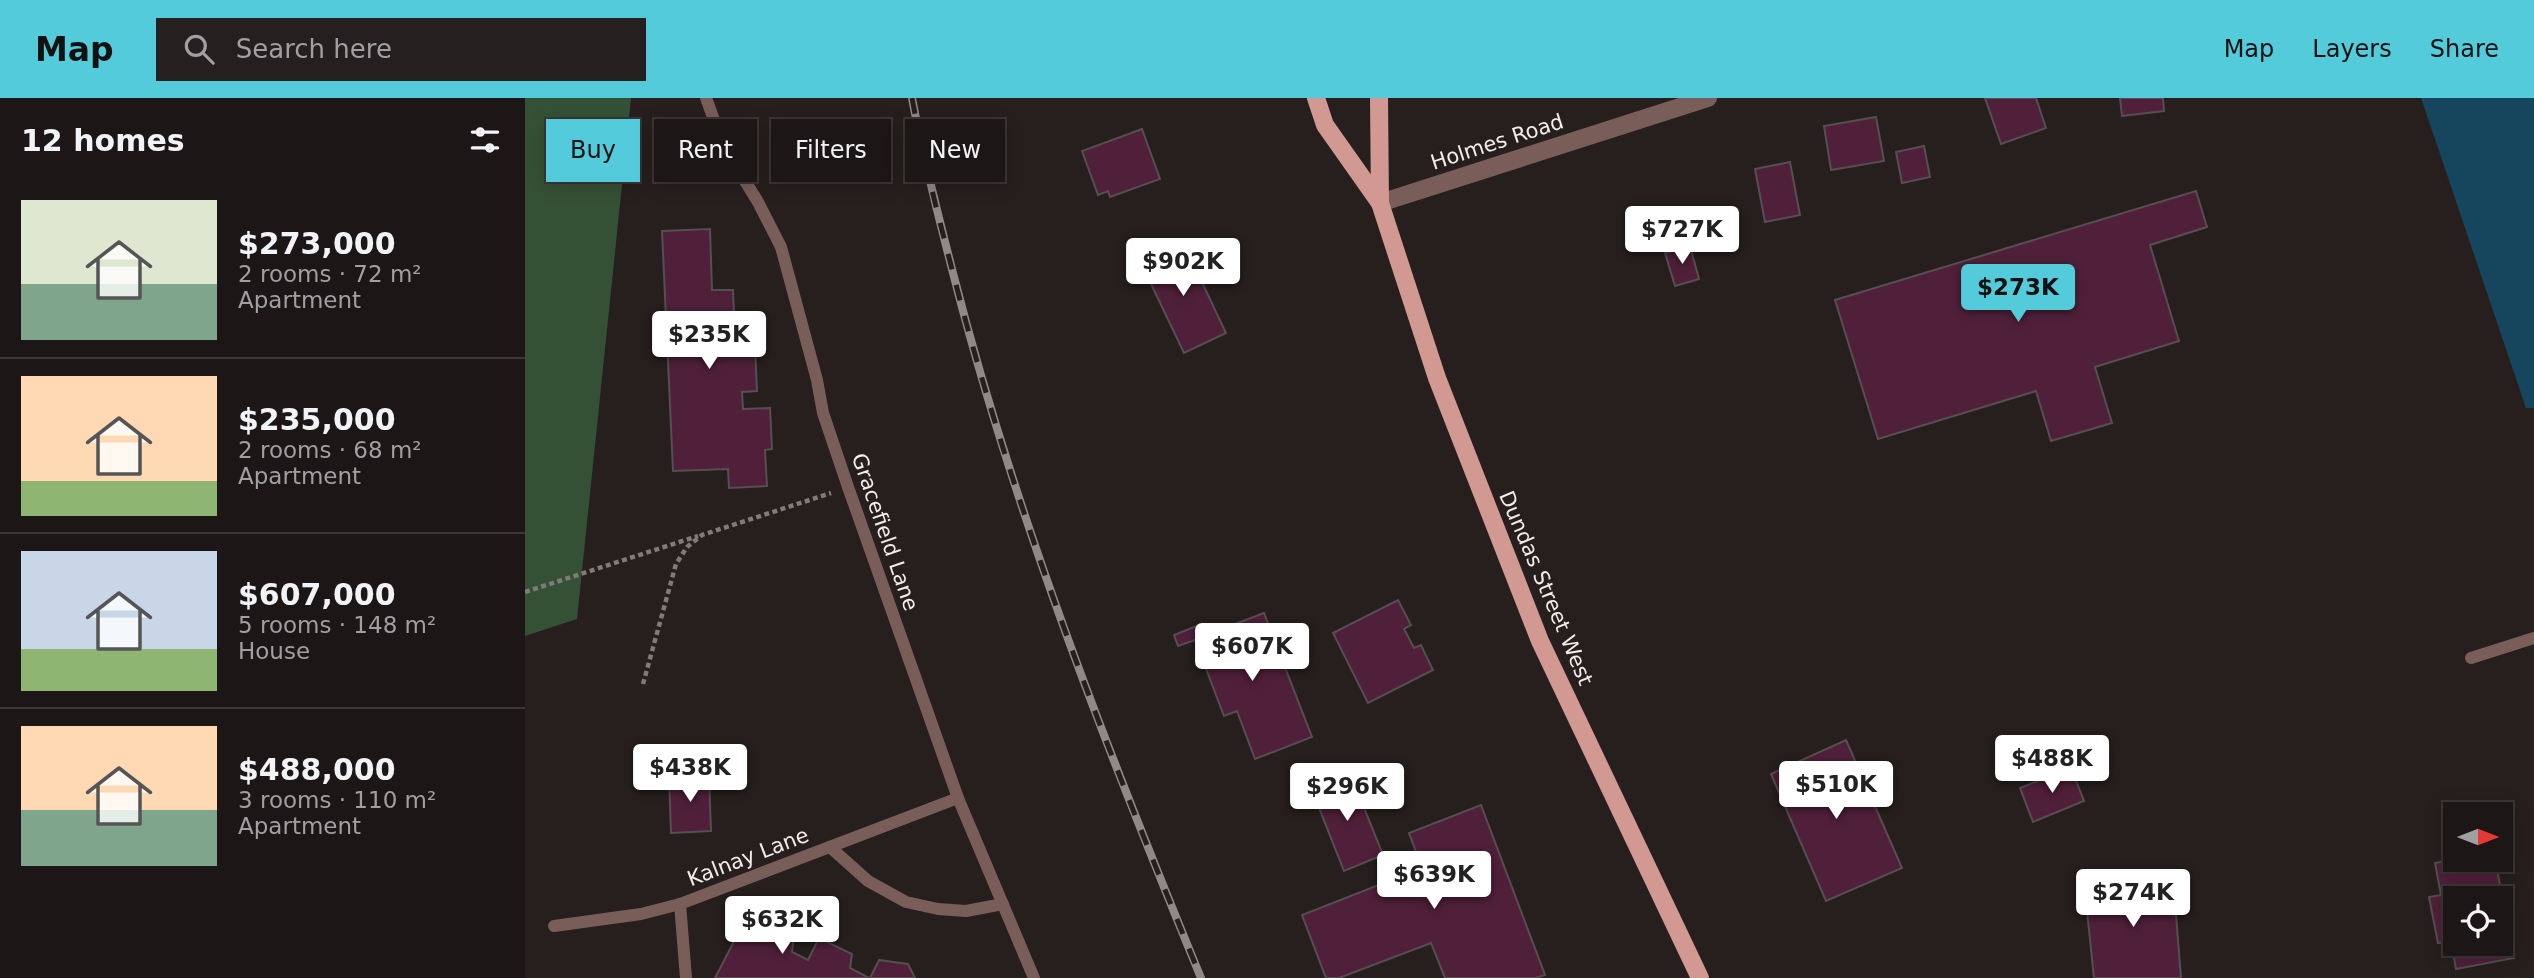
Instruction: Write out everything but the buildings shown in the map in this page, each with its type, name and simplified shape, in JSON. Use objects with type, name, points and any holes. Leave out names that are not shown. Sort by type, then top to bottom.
[{"type":"main road","name":"Dundas Street West","points":[[1316,98],[1325,125],[1380,203],[1437,378],[1541,641],[1700,978]]},
{"type":"main road","name":"Dundas Street West","points":[[1379,98],[1380,203]]},
{"type":"street","name":"Holmes Road","points":[[1380,203],[1708,98]]},
{"type":"lane","name":"Gracefield Lane","points":[[706,98],[724,147],[758,202],[781,247],[817,380],[823,413],[848,487],[958,798],[1034,978]]},
{"type":"lane","points":[[2470,658],[2534,638]]},
{"type":"lane","name":"Kalnay Lane","points":[[554,926],[641,914],[680,904],[958,798]]},
{"type":"lane","name":"Kalnay Lane","points":[[830,847],[867,881],[906,902],[938,909],[966,911],[1003,904]]},
{"type":"lane","name":"Kalnay Lane","points":[[680,904],[686,978]]},
{"type":"path","points":[[525,592],[848,487]]},
{"type":"path","points":[[643,684],[675,564],[687,547],[702,535]]},
{"type":"green space","points":[[525,98],[631,98],[629,119],[546,119],[546,182],[622,182],[577,619],[525,636]]},
{"type":"water","points":[[2421,98],[2534,98],[2534,408],[2526,408]]},
{"type":"railway","points":[[912,98],[953,273],[1005,453],[1034,542],[1097,717],[1201,978]]}]
